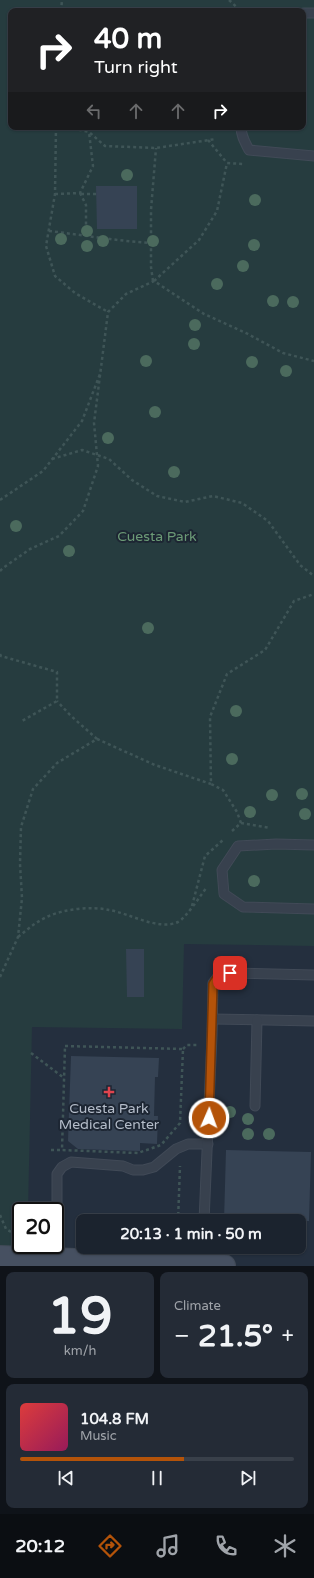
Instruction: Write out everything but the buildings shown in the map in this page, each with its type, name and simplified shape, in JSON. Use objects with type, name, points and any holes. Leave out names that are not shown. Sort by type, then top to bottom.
[{"type":"main road","points":[[0,1257],[208,1261]]},
{"type":"lane","points":[[241,130],[244,141],[249,150],[314,156]]},
{"type":"lane","points":[[314,845],[276,844],[238,846],[222,870],[224,894],[243,907],[314,909]]},
{"type":"lane","points":[[204,1214],[213,1018],[213,984],[219,975],[230,973],[314,975]]},
{"type":"lane","points":[[213,1018],[314,1022]]},
{"type":"lane","points":[[255,1106],[257,1020]]},
{"type":"lane","points":[[57,1202],[57,1174],[62,1167],[71,1162],[123,1166],[133,1170],[144,1170],[154,1167],[176,1149],[188,1144],[208,1144]]},
{"type":"path","points":[[229,0],[238,8]]},
{"type":"path","points":[[56,130],[55,194],[46,246],[55,276],[75,293],[108,312]]},
{"type":"path","points":[[80,130],[89,132],[105,146],[156,148],[216,139]]},
{"type":"path","points":[[80,194],[93,166],[89,132]]},
{"type":"path","points":[[156,148],[151,210],[151,267],[154,281],[204,314],[246,333],[283,353],[314,361]]},
{"type":"path","points":[[0,571],[30,549],[59,536],[83,511],[98,466],[94,424],[102,370],[108,312],[126,294],[154,281],[199,240],[217,211],[227,163]]},
{"type":"path","points":[[55,194],[97,194]]},
{"type":"path","points":[[80,194],[86,206],[86,235]]},
{"type":"path","points":[[49,232],[86,235],[125,242],[151,243]]},
{"type":"path","points":[[0,500],[44,471],[82,421],[102,370]]},
{"type":"path","points":[[52,459],[82,450],[109,458],[132,480],[157,496],[185,502],[213,496],[242,503],[268,521],[300,565],[314,576]]},
{"type":"path","points":[[211,784],[210,717],[227,674],[265,650],[294,601],[314,594]]},
{"type":"path","points":[[0,654],[1,656],[56,672],[57,701],[70,715],[97,738],[155,765],[211,784],[223,790],[237,812],[241,823],[205,856],[192,906]]},
{"type":"path","points":[[22,721],[57,701]]},
{"type":"path","points":[[0,977],[18,937],[22,898],[20,864],[21,827],[33,789],[57,763],[97,738]]},
{"type":"path","points":[[18,937],[35,924],[49,916],[63,912],[93,908],[110,910],[152,923],[176,923],[184,919],[206,887]]},
{"type":"path","points":[[51,1150],[138,1153],[161,1146],[180,1123],[183,1049],[186,1045],[199,1045]]},
{"type":"path","points":[[62,1150],[65,1046],[183,1049]]},
{"type":"path","points":[[31,1053],[64,1079]]},
{"type":"path","points":[[177,1161],[180,1164],[178,1214]]},
{"type":"path","points":[[0,1214],[6,1228],[12,1232]]},
{"type":"green space","name":"Cuesta Park","points":[[0,0],[314,0],[314,946],[184,944],[182,1029],[32,1027],[28,1202],[12,1202],[12,1246],[0,1246]]},
{"type":"place","name":"Cuesta Park Medical Center","points":[[109,1092]]},
{"type":"route","points":[[209,1118],[213,984],[219,975],[230,973]]}]
